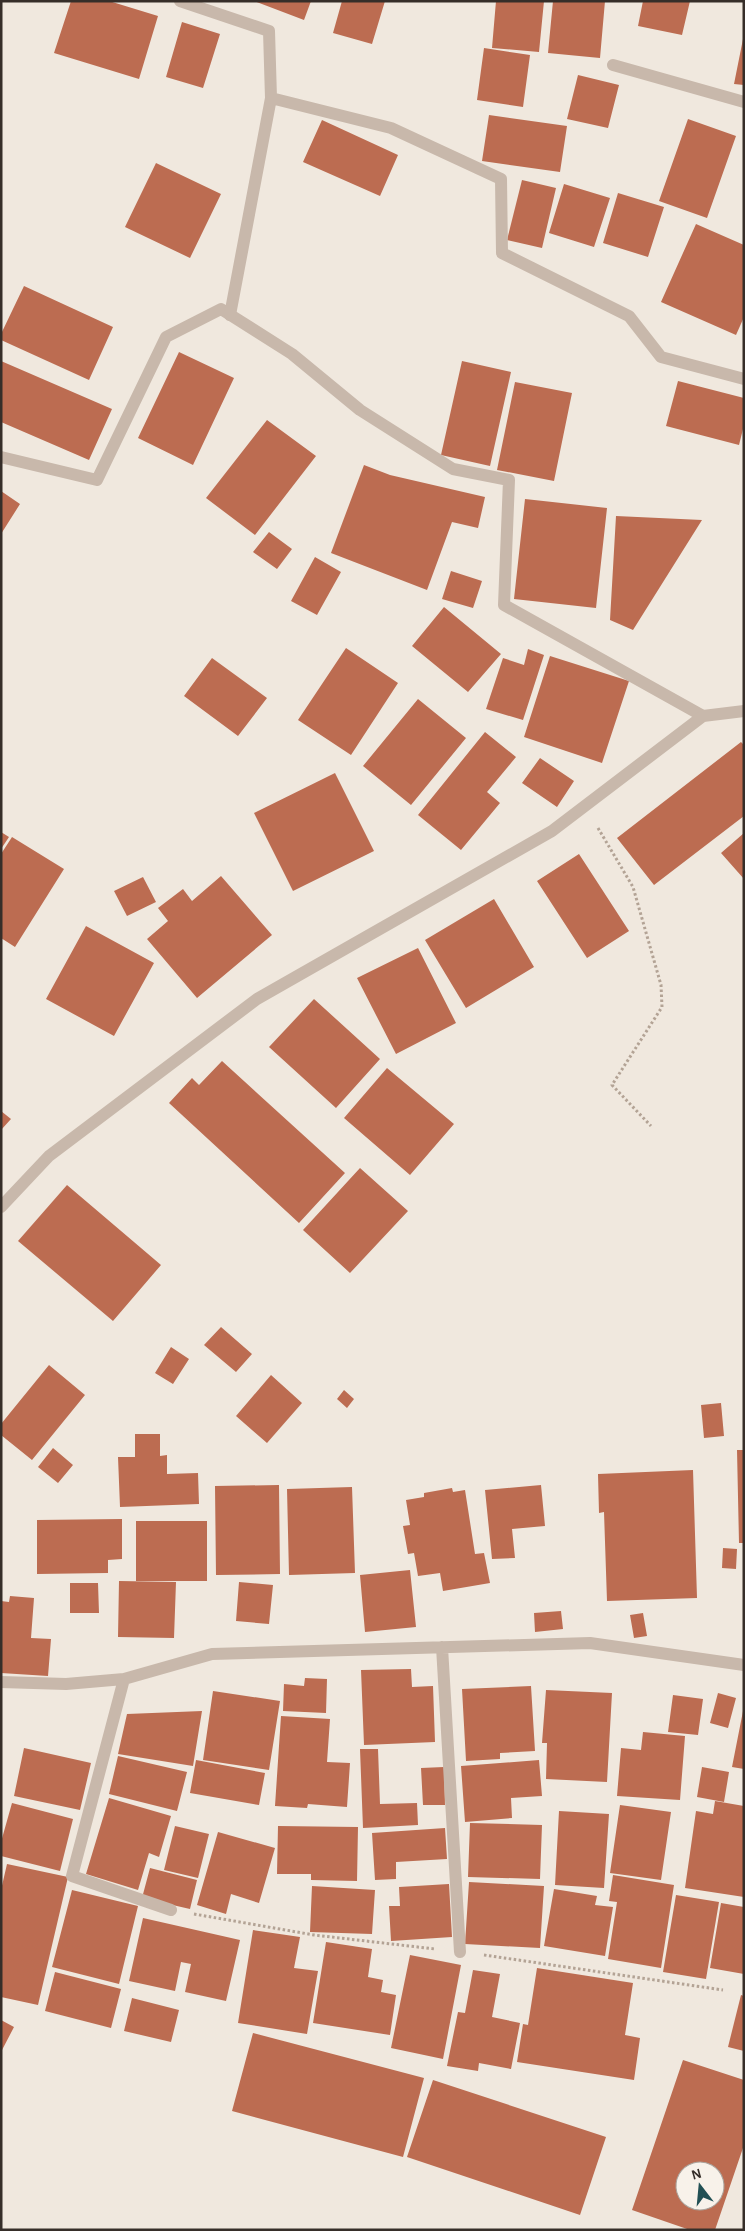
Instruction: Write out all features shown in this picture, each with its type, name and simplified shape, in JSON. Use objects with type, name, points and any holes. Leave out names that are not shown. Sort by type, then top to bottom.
[{"type":"street","points":[[180,1],[269,31],[272,98],[230,315]]},
{"type":"street","points":[[613,65],[744,102]]},
{"type":"street","points":[[272,98],[392,128],[501,179],[502,253],[629,316],[661,357],[744,380]]},
{"type":"street","points":[[1,457],[97,480],[166,337],[221,309],[292,354],[360,410],[453,469],[509,480],[504,606],[703,716]]},
{"type":"street","points":[[1,1207],[49,1156],[257,999],[552,831],[703,716],[744,711]]},
{"type":"street","points":[[1,1682],[66,1684],[124,1679],[212,1654],[590,1643],[744,1665]]},
{"type":"street","points":[[442,1647],[460,1952]]},
{"type":"street","points":[[124,1679],[72,1876],[171,1910]]},
{"type":"path","points":[[585,806],[633,886],[661,985],[662,1007],[612,1085],[651,1126]]},
{"type":"building","points":[[71,1],[109,1],[158,16],[139,79],[54,53]]},
{"type":"building","points":[[254,1],[311,1],[304,20]]},
{"type":"building","points":[[342,1],[385,1],[372,44],[333,33]]},
{"type":"building","points":[[496,1],[544,1],[539,52],[492,48]]},
{"type":"building","points":[[553,1],[605,1],[600,58],[548,53]]},
{"type":"building","points":[[643,1],[690,1],[682,35],[638,26]]},
{"type":"building","points":[[182,22],[220,34],[203,88],[166,77]]},
{"type":"building","points":[[744,39],[744,85],[734,84]]},
{"type":"building","points":[[484,48],[530,55],[523,107],[477,100]]},
{"type":"building","points":[[578,75],[619,85],[608,128],[567,119]]},
{"type":"building","points":[[489,115],[567,126],[560,172],[482,161]]},
{"type":"building","points":[[688,119],[736,136],[707,218],[659,201]]},
{"type":"building","points":[[322,120],[398,155],[380,196],[303,162]]},
{"type":"building","points":[[156,163],[221,194],[190,258],[125,227]]},
{"type":"building","points":[[522,180],[556,188],[542,248],[507,240]]},
{"type":"building","points":[[564,184],[610,198],[594,247],[549,233]]},
{"type":"building","points":[[618,193],[664,207],[648,257],[603,243]]},
{"type":"building","points":[[696,224],[744,245],[744,317],[736,335],[661,302]]},
{"type":"building","points":[[24,286],[113,327],[89,380],[1,340],[1,334]]},
{"type":"building","points":[[179,352],[234,378],[193,465],[138,438]]},
{"type":"building","points":[[1,361],[112,409],[89,460],[1,422]]},
{"type":"building","points":[[462,361],[511,372],[490,466],[441,455]]},
{"type":"building","points":[[678,381],[744,398],[744,425],[739,445],[666,426]]},
{"type":"building","points":[[515,382],[572,393],[554,481],[497,470]]},
{"type":"building","points":[[267,420],[316,456],[255,535],[206,498]]},
{"type":"building","points":[[364,465],[390,475],[485,497],[478,528],[452,522],[427,590],[331,553]]},
{"type":"building","points":[[1,491],[20,504],[1,534]]},
{"type":"building","points":[[525,499],[607,508],[596,608],[514,599]]},
{"type":"building","points":[[616,516],[702,520],[633,630],[610,620]]},
{"type":"building","points":[[269,532],[292,549],[277,569],[253,552]]},
{"type":"building","points":[[315,557],[341,572],[317,615],[291,601]]},
{"type":"building","points":[[451,571],[482,581],[473,608],[442,599]]},
{"type":"building","points":[[444,607],[501,654],[468,692],[412,646]]},
{"type":"building","points":[[346,648],[398,683],[351,755],[298,720]]},
{"type":"building","points":[[528,649],[544,655],[523,720],[486,709],[503,658],[524,665]]},
{"type":"building","points":[[550,656],[629,681],[602,763],[524,737]]},
{"type":"building","points":[[212,658],[267,698],[238,736],[184,696]]},
{"type":"building","points":[[418,699],[466,738],[411,805],[363,766]]},
{"type":"building","points":[[485,732],[516,757],[487,792],[500,803],[461,850],[418,815]]},
{"type":"building","points":[[741,742],[744,745],[744,816],[654,885],[617,838]]},
{"type":"building","points":[[540,758],[574,781],[557,807],[522,783]]},
{"type":"building","points":[[335,773],[374,851],[293,891],[254,813]]},
{"type":"building","points":[[1,832],[9,837],[1,849]]},
{"type":"building","points":[[744,833],[744,879],[721,853]]},
{"type":"building","points":[[12,837],[64,869],[15,947],[1,938],[1,854]]},
{"type":"building","points":[[579,854],[629,931],[587,958],[537,881]]},
{"type":"building","points":[[221,876],[272,935],[197,998],[147,939],[168,921],[158,908],[183,889],[192,901]]},
{"type":"building","points":[[143,877],[156,902],[127,916],[114,891]]},
{"type":"building","points":[[494,899],[534,967],[466,1008],[425,940]]},
{"type":"building","points":[[86,926],[154,963],[114,1036],[46,999]]},
{"type":"building","points":[[418,948],[456,1023],[396,1054],[357,978]]},
{"type":"building","points":[[314,999],[380,1059],[336,1108],[269,1047]]},
{"type":"building","points":[[222,1061],[345,1173],[299,1223],[169,1103],[192,1078],[199,1085]]},
{"type":"building","points":[[387,1068],[454,1124],[410,1175],[344,1118]]},
{"type":"building","points":[[1,1111],[11,1119],[1,1130]]},
{"type":"building","points":[[360,1168],[408,1211],[350,1273],[303,1230]]},
{"type":"building","points":[[67,1185],[161,1265],[113,1321],[18,1241]]},
{"type":"building","points":[[221,1327],[252,1354],[236,1372],[204,1345]]},
{"type":"building","points":[[171,1347],[189,1359],[173,1384],[155,1373]]},
{"type":"building","points":[[49,1365],[85,1395],[32,1460],[1,1435],[1,1424]]},
{"type":"building","points":[[271,1375],[302,1403],[267,1443],[236,1416]]},
{"type":"building","points":[[344,1390],[354,1399],[347,1408],[337,1399]]},
{"type":"building","points":[[721,1403],[724,1436],[704,1438],[701,1405]]},
{"type":"building","points":[[135,1434],[160,1434],[160,1456],[167,1455],[167,1474],[198,1473],[199,1504],[120,1507],[118,1457],[135,1457]]},
{"type":"building","points":[[53,1448],[73,1465],[58,1483],[38,1467]]},
{"type":"building","points":[[737,1450],[744,1450],[744,1543],[739,1543]]},
{"type":"building","points":[[693,1470],[697,1598],[607,1601],[604,1512],[599,1513],[598,1474]]},
{"type":"building","points":[[279,1485],[280,1574],[216,1575],[215,1486]]},
{"type":"building","points":[[541,1485],[545,1526],[512,1529],[515,1558],[492,1559],[485,1490]]},
{"type":"building","points":[[352,1487],[355,1573],[289,1575],[287,1489]]},
{"type":"building","points":[[452,1488],[453,1492],[465,1490],[475,1554],[484,1553],[490,1583],[443,1591],[440,1573],[418,1576],[414,1553],[408,1554],[403,1526],[410,1525],[406,1500],[424,1497],[424,1493]]},
{"type":"building","points":[[122,1519],[122,1559],[108,1560],[108,1573],[37,1574],[37,1520]]},
{"type":"building","points":[[136,1521],[207,1521],[207,1581],[136,1581]]},
{"type":"building","points":[[723,1548],[737,1549],[736,1569],[722,1568]]},
{"type":"building","points":[[410,1570],[416,1627],[365,1632],[360,1575]]},
{"type":"building","points":[[119,1581],[176,1582],[174,1638],[118,1637]]},
{"type":"building","points":[[239,1582],[273,1585],[269,1624],[236,1621]]},
{"type":"building","points":[[70,1583],[98,1583],[99,1613],[70,1613]]},
{"type":"building","points":[[10,1596],[34,1598],[31,1638],[51,1639],[48,1676],[1,1673],[1,1601],[9,1602]]},
{"type":"building","points":[[561,1611],[563,1629],[535,1632],[534,1613]]},
{"type":"building","points":[[643,1613],[647,1636],[634,1638],[630,1615]]},
{"type":"building","points":[[411,1669],[412,1687],[433,1686],[435,1742],[364,1745],[361,1670]]},
{"type":"building","points":[[305,1678],[327,1679],[326,1713],[283,1711],[284,1684],[304,1686]]},
{"type":"building","points":[[531,1686],[535,1751],[500,1753],[500,1759],[466,1761],[462,1689]]},
{"type":"building","points":[[546,1690],[612,1693],[607,1782],[546,1779],[547,1743],[542,1743]]},
{"type":"building","points":[[213,1691],[280,1701],[269,1770],[203,1760]]},
{"type":"building","points":[[718,1693],[736,1698],[728,1728],[710,1723]]},
{"type":"building","points":[[673,1695],[703,1699],[698,1735],[668,1732]]},
{"type":"building","points":[[202,1711],[193,1766],[118,1754],[127,1714]]},
{"type":"building","points":[[744,1711],[744,1769],[732,1767]]},
{"type":"building","points":[[281,1716],[330,1719],[327,1762],[350,1763],[347,1807],[308,1804],[307,1808],[275,1806]]},
{"type":"building","points":[[643,1732],[685,1736],[680,1800],[617,1796],[621,1748],[641,1750]]},
{"type":"building","points":[[24,1748],[91,1763],[80,1810],[14,1796]]},
{"type":"building","points":[[360,1749],[378,1749],[380,1804],[417,1803],[418,1825],[363,1828]]},
{"type":"building","points":[[118,1756],[187,1772],[177,1811],[109,1794]]},
{"type":"building","points":[[196,1760],[265,1773],[259,1805],[190,1793]]},
{"type":"building","points":[[539,1760],[542,1796],[511,1798],[512,1818],[465,1822],[461,1766]]},
{"type":"building","points":[[444,1767],[445,1805],[423,1805],[421,1768]]},
{"type":"building","points":[[702,1767],[729,1772],[724,1802],[697,1797]]},
{"type":"building","points":[[109,1798],[171,1816],[159,1857],[149,1853],[138,1890],[86,1874]]},
{"type":"building","points":[[715,1801],[744,1806],[744,1897],[685,1888],[696,1811],[713,1814]]},
{"type":"building","points":[[12,1803],[73,1819],[60,1871],[1,1856],[1,1842]]},
{"type":"building","points":[[620,1805],[671,1812],[661,1880],[610,1873]]},
{"type":"building","points":[[559,1811],[609,1814],[604,1888],[555,1885]]},
{"type":"building","points":[[470,1823],[542,1825],[540,1879],[468,1877]]},
{"type":"building","points":[[175,1826],[209,1834],[198,1878],[164,1870]]},
{"type":"building","points":[[278,1826],[358,1827],[357,1881],[311,1880],[311,1874],[277,1874]]},
{"type":"building","points":[[445,1828],[447,1859],[396,1862],[396,1879],[375,1880],[372,1833]]},
{"type":"building","points":[[218,1832],[275,1848],[259,1903],[231,1894],[226,1914],[197,1905]]},
{"type":"building","points":[[7,1864],[68,1877],[38,2005],[1,1997],[1,1890]]},
{"type":"building","points":[[150,1868],[197,1880],[190,1909],[142,1898]]},
{"type":"building","points":[[613,1875],[674,1885],[661,1968],[608,1959],[617,1902],[609,1901]]},
{"type":"building","points":[[469,1882],[544,1886],[540,1948],[465,1944]]},
{"type":"building","points":[[449,1884],[452,1937],[391,1941],[389,1906],[400,1906],[399,1887]]},
{"type":"building","points":[[312,1886],[375,1890],[372,1934],[310,1932]]},
{"type":"building","points":[[554,1889],[597,1896],[595,1905],[613,1907],[605,1956],[544,1946]]},
{"type":"building","points":[[72,1890],[138,1906],[119,1984],[52,1967]]},
{"type":"building","points":[[676,1895],[719,1902],[706,1979],[663,1972]]},
{"type":"building","points":[[721,1903],[744,1907],[744,1974],[710,1968]]},
{"type":"building","points":[[143,1918],[240,1940],[226,2001],[185,1992],[191,1964],[181,1962],[175,1991],[129,1981]]},
{"type":"building","points":[[253,1930],[300,1937],[294,1968],[318,1971],[307,2034],[238,2023]]},
{"type":"building","points":[[326,1942],[372,1949],[368,1977],[383,1980],[381,1992],[396,1995],[390,2035],[313,2023]]},
{"type":"building","points":[[410,1955],[461,1965],[443,2059],[391,2048]]},
{"type":"building","points":[[537,1968],[633,1983],[625,2035],[640,2038],[634,2080],[517,2062],[523,2024],[528,2025]]},
{"type":"building","points":[[473,1970],[500,1974],[492,2017],[520,2023],[511,2069],[479,2063],[478,2071],[447,2066],[458,2012],[465,2013]]},
{"type":"building","points":[[55,1972],[121,1989],[111,2028],[45,2011]]},
{"type":"building","points":[[741,1995],[744,1996],[744,2051],[728,2047]]},
{"type":"building","points":[[132,1998],[179,2010],[171,2042],[124,2031]]},
{"type":"building","points":[[1,2020],[14,2027],[1,2052]]},
{"type":"building","points":[[253,2033],[424,2078],[403,2157],[232,2111]]},
{"type":"building","points":[[683,2060],[744,2080],[744,2145],[725,2201],[725,2161],[675,2161],[675,2211],[721,2211],[715,2230],[690,2230],[632,2210]]},
{"type":"building","points":[[433,2080],[606,2137],[580,2215],[407,2157]]}]
